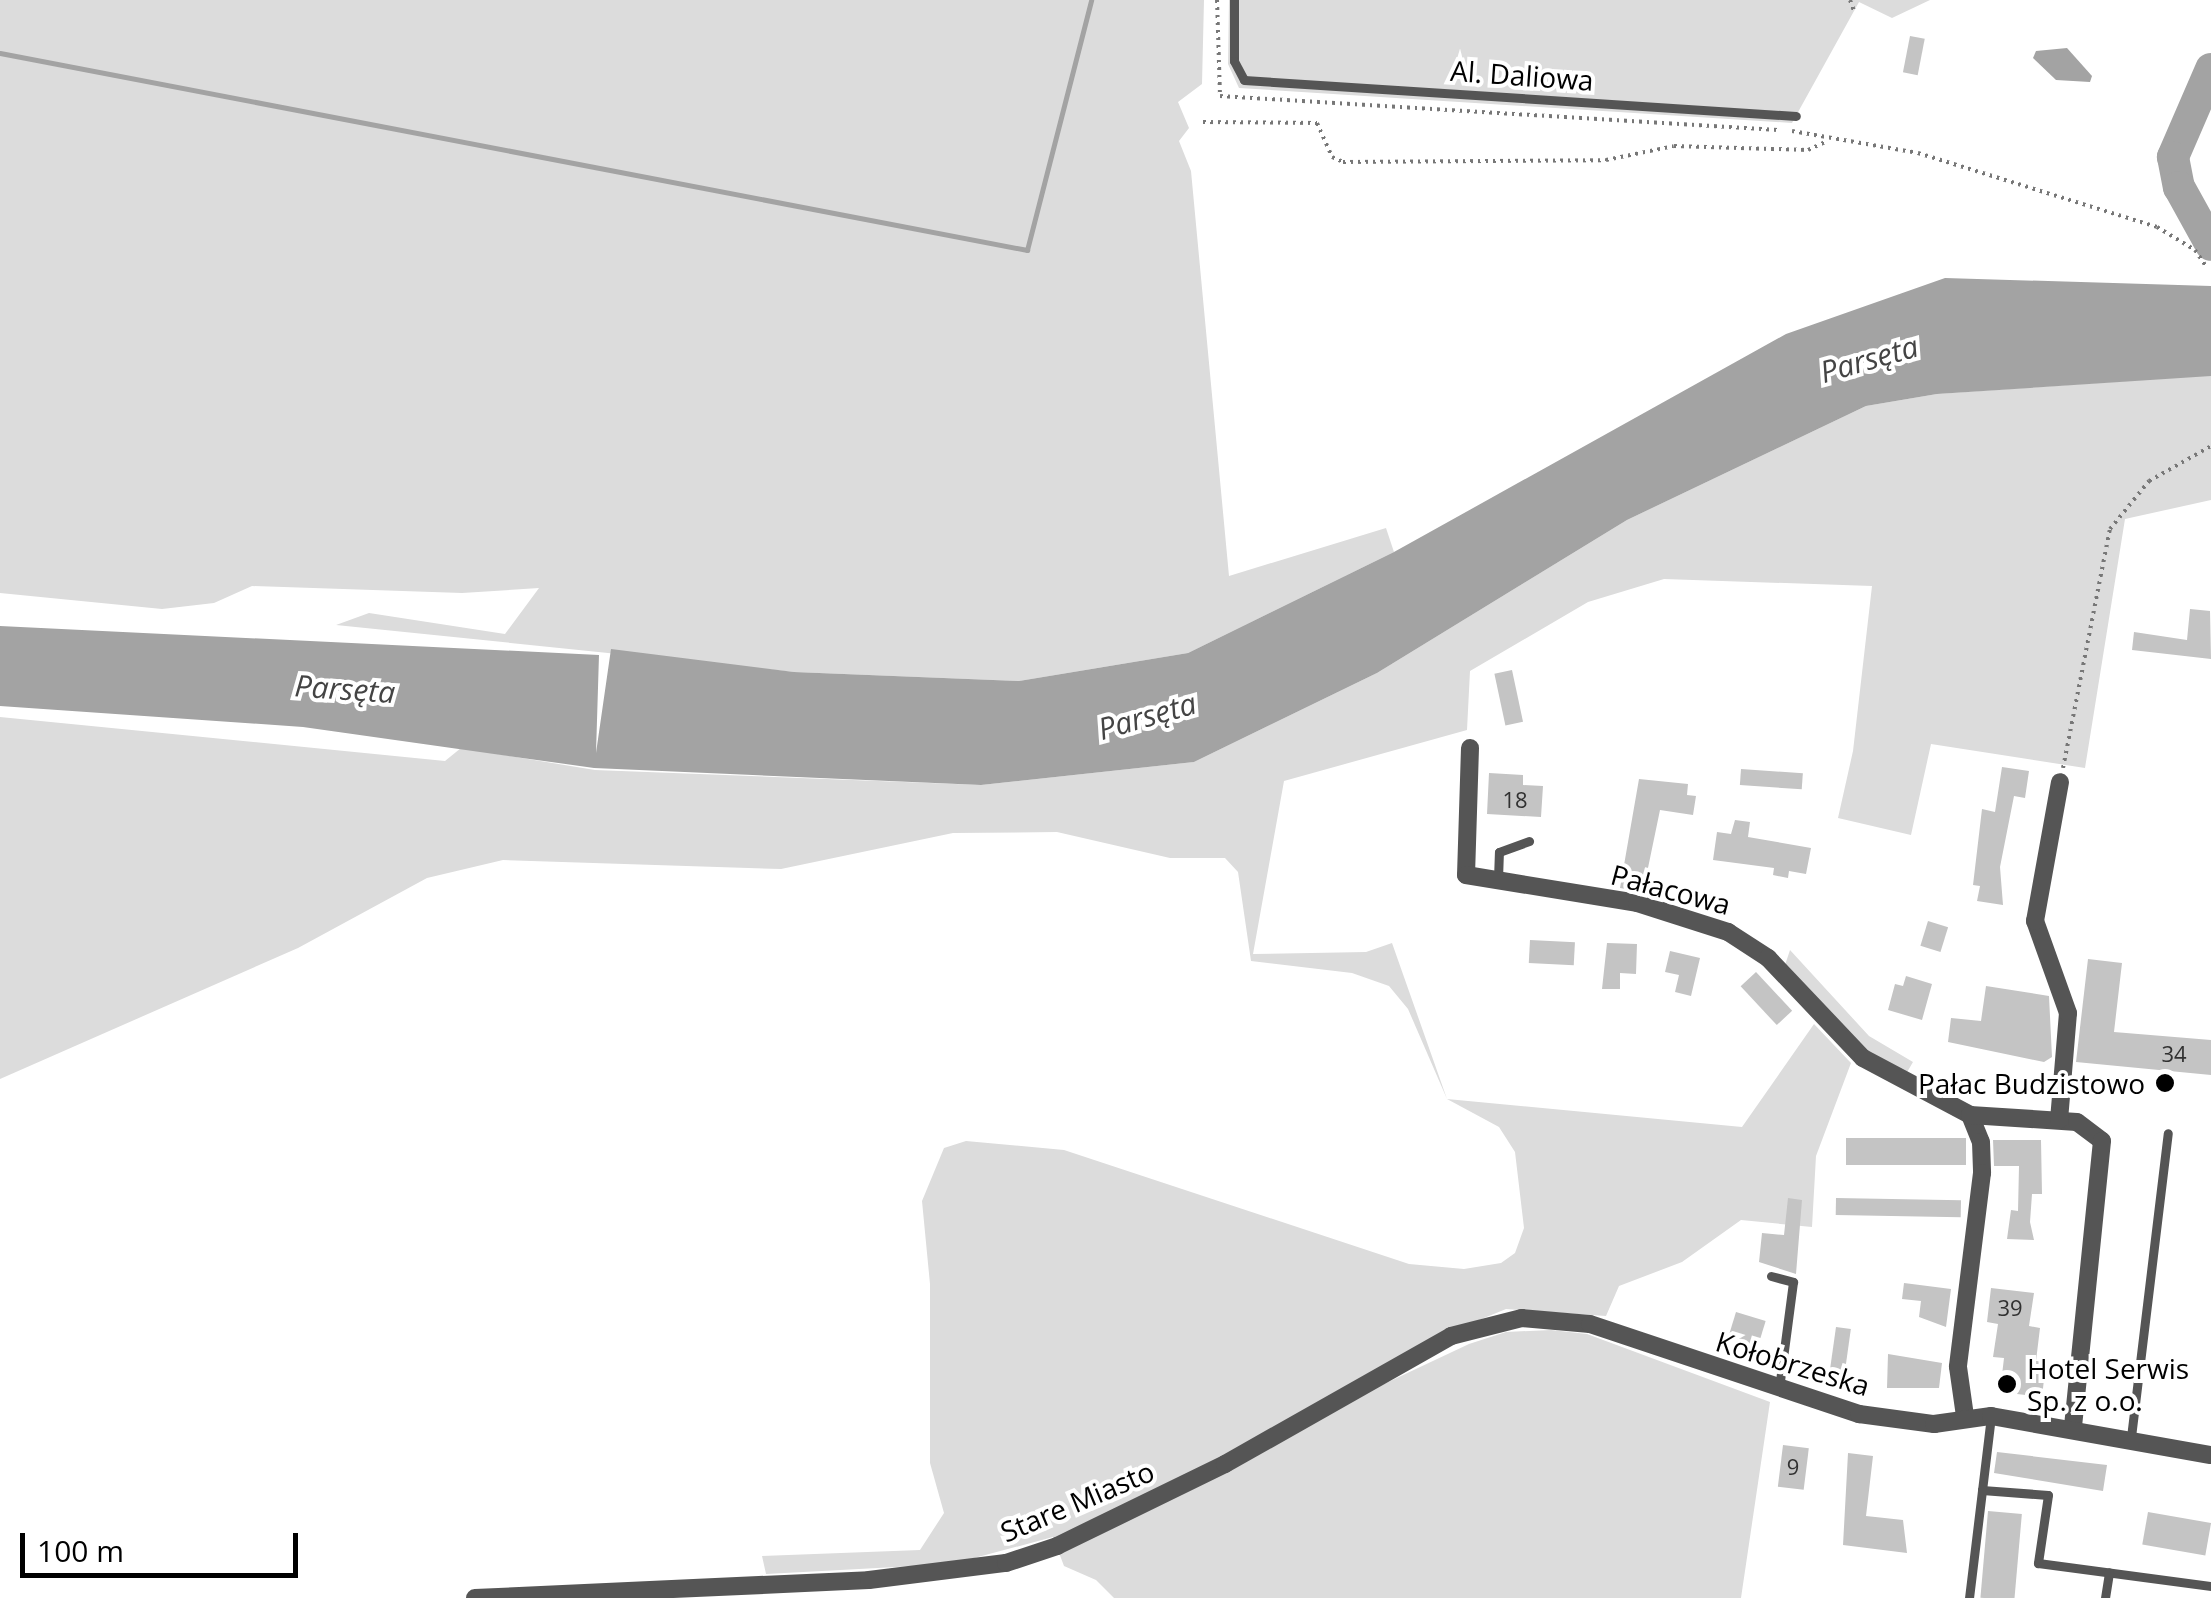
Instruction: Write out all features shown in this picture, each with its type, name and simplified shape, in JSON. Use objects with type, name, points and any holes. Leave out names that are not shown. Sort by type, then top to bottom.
[{"type":"street","name":"Pałacowa","points":[[1470,748],[1464,868],[1472,877],[1637,903],[1743,939],[1863,1058],[1970,1115],[2059,1120],[2089,1126],[2103,1151],[2073,1427]]},
{"type":"street","points":[[2059,1120],[2068,1013],[2036,920],[2060,782]]},
{"type":"street","points":[[1965,1416],[1958,1367],[1982,1173],[1981,1142],[1970,1115]]},
{"type":"street","name":"Kołobrzeska","points":[[1540,1318],[1618,1332],[1778,1391],[1910,1422],[1991,1416],[2130,1437],[2211,1456]]},
{"type":"street","name":"Stare Miasto","points":[[475,1598],[869,1580],[1006,1563],[1058,1546],[1224,1464],[1451,1336],[1540,1318]]},
{"type":"lane","name":"Al. Daliowa","points":[[1234,0],[1234,61],[1244,80],[1796,116]]},
{"type":"lane","points":[[1498,881],[1499,852],[1530,841]]},
{"type":"lane","points":[[2130,1437],[2168,1134]]},
{"type":"lane","points":[[1771,1276],[1793,1282],[1778,1391]]},
{"type":"lane","points":[[1969,1598],[1991,1416]]},
{"type":"lane","points":[[1982,1490],[2048,1496],[2038,1562],[2211,1586]]},
{"type":"lane","points":[[2105,1598],[2109,1572]]},
{"type":"path","points":[[1218,0],[1220,96],[1820,133],[1918,153],[2156,227],[2186,243],[2206,268]]},
{"type":"path","points":[[1850,0],[1854,11]]},
{"type":"path","points":[[1203,122],[1317,123],[1332,156],[1344,162],[1606,160],[1674,146],[1808,150],[1827,141]]},
{"type":"path","points":[[2060,782],[2110,528],[2149,481],[2211,446]]},
{"type":"shaded area","points":[[0,0],[1204,0],[1202,84],[1178,102],[1189,128],[1179,141],[1191,171],[1229,576],[1386,528],[1394,552],[1188,653],[1019,681],[794,672],[336,625],[369,613],[505,634],[539,588],[462,593],[252,586],[214,603],[162,609],[0,593]]},
{"type":"shaded area","points":[[1229,0],[1930,0],[1892,18],[1859,2],[1792,123],[1239,88],[1228,64]]},
{"type":"shaded area","points":[[2211,375],[2211,500],[2125,519],[2085,768],[1931,744],[1911,835],[1838,818],[1853,751],[1872,586],[1664,579],[1588,602],[1470,671],[1467,730],[1284,781],[1253,954],[1366,952],[1392,943],[1447,1099],[1408,1009],[1389,986],[1352,973],[1251,961],[1238,872],[1225,858],[1170,858],[1057,832],[953,833],[781,869],[503,860],[427,878],[298,948],[0,1079],[0,717],[445,761],[461,748],[595,770],[981,785],[1194,762],[1377,673],[1627,520],[1866,406],[1937,394]]},
{"type":"shaded area","points":[[1790,950],[1869,1036],[1913,1062],[1906,1074],[1867,1051],[1785,965]]},
{"type":"shaded area","points":[[1814,1024],[1851,1063],[1816,1156],[1812,1227],[1741,1220],[1682,1262],[1619,1286],[1606,1316],[1506,1309],[1457,1329],[1367,1392],[1469,1344],[1506,1332],[1551,1330],[1587,1334],[1770,1402],[1741,1598],[1114,1598],[1096,1580],[1064,1566],[1053,1537],[952,1564],[766,1574],[762,1556],[920,1550],[944,1513],[930,1463],[930,1284],[922,1201],[944,1148],[966,1141],[1064,1150],[1409,1264],[1464,1269],[1501,1263],[1515,1253],[1524,1228],[1515,1152],[1499,1127],[1447,1099],[1742,1127]]},
{"type":"water","points":[[2067,48],[2092,76],[2090,82],[2056,80],[2033,58],[2036,51]]},
{"type":"water","name":"Parsęta","points":[[1945,278],[2211,286],[2211,376],[1937,394],[1866,406],[1627,520],[1377,673],[1194,762],[981,785],[594,768],[303,727],[0,706],[0,626],[599,655],[596,753],[611,649],[794,672],[1019,681],[1188,653],[1394,552],[1786,334]]},
{"type":"building","points":[[1910,36],[1925,39],[1918,75],[1903,72]]},
{"type":"building","points":[[2190,609],[2210,611],[2211,659],[2132,650],[2134,632],[2187,640]]},
{"type":"building","points":[[1512,670],[1523,722],[1505,726],[1494,674]]},
{"type":"building","points":[[2002,767],[2029,771],[2025,798],[2014,796],[2000,867],[2003,905],[1977,901],[1980,886],[1973,885],[1982,809],[1995,812]]},
{"type":"building","points":[[1741,769],[1803,773],[1802,789],[1740,785]]},
{"type":"building","points":[[1489,773],[1523,775],[1523,785],[1543,786],[1541,817],[1487,814]]},
{"type":"building","points":[[1639,779],[1688,784],[1687,795],[1696,796],[1693,815],[1660,810],[1643,892],[1620,888]]},
{"type":"building","points":[[1735,820],[1750,822],[1748,837],[1811,848],[1806,874],[1789,871],[1788,878],[1773,875],[1774,868],[1713,860],[1717,832],[1731,834]]},
{"type":"building","points":[[1928,921],[1948,927],[1940,952],[1920,946]]},
{"type":"building","points":[[1530,940],[1575,942],[1574,965],[1529,963]]},
{"type":"building","points":[[1607,943],[1637,944],[1636,974],[1620,973],[1620,989],[1602,989]]},
{"type":"building","points":[[1670,951],[1700,958],[1691,996],[1675,992],[1679,975],[1665,972]]},
{"type":"building","points":[[2088,959],[2122,963],[2114,1032],[2211,1040],[2211,1075],[2076,1062]]},
{"type":"building","points":[[1756,972],[1792,1011],[1777,1025],[1741,986]]},
{"type":"building","points":[[1906,976],[1932,984],[1922,1020],[1888,1010],[1895,984],[1903,986]]},
{"type":"building","points":[[1986,986],[2049,996],[2052,1057],[2044,1062],[1948,1042],[1951,1018],[1981,1021]]},
{"type":"building","points":[[1846,1138],[1966,1138],[1966,1165],[1846,1165]]},
{"type":"building","points":[[1993,1140],[2041,1140],[2042,1194],[2032,1194],[2030,1222],[2034,1240],[2007,1239],[2011,1210],[2018,1211],[2019,1166],[1994,1166]]},
{"type":"building","points":[[1788,1198],[1802,1200],[1796,1274],[1759,1262],[1762,1233],[1784,1235]]},
{"type":"building","points":[[1836,1198],[1961,1200],[1961,1217],[1836,1215]]},
{"type":"building","points":[[1904,1283],[1951,1289],[1946,1327],[1919,1317],[1921,1301],[1902,1299]]},
{"type":"building","points":[[1991,1288],[2034,1293],[2029,1326],[2040,1328],[2036,1361],[2046,1362],[2042,1397],[2000,1392],[2004,1358],[1993,1357],[1998,1324],[1987,1322]]},
{"type":"building","points":[[1736,1312],[1766,1321],[1757,1348],[1728,1339]]},
{"type":"building","points":[[1836,1327],[1851,1329],[1845,1371],[1830,1369]]},
{"type":"building","points":[[1888,1354],[1942,1363],[1939,1388],[1887,1388]]},
{"type":"building","points":[[1783,1445],[1809,1448],[1804,1490],[1778,1487]]},
{"type":"building","points":[[1997,1452],[2107,1465],[2103,1491],[1994,1473]]},
{"type":"building","points":[[1848,1453],[1873,1456],[1866,1516],[1903,1520],[1907,1553],[1843,1545]]},
{"type":"building","points":[[1988,1511],[2022,1514],[2015,1598],[1980,1598]]},
{"type":"building","points":[[2148,1512],[2211,1523],[2205,1556],[2142,1544]]},
{"type":"waterway","points":[[0,53],[1027,250],[1091,0]]},
{"type":"waterway","points":[[2211,69],[2173,157],[2179,187],[2211,245]]},
{"type":"place","name":"Pałac Budzistowo","points":[[2165,1083]]},
{"type":"place","name":"Hotel Serwis Sp. z o.o.","points":[[2007,1384]]}]
